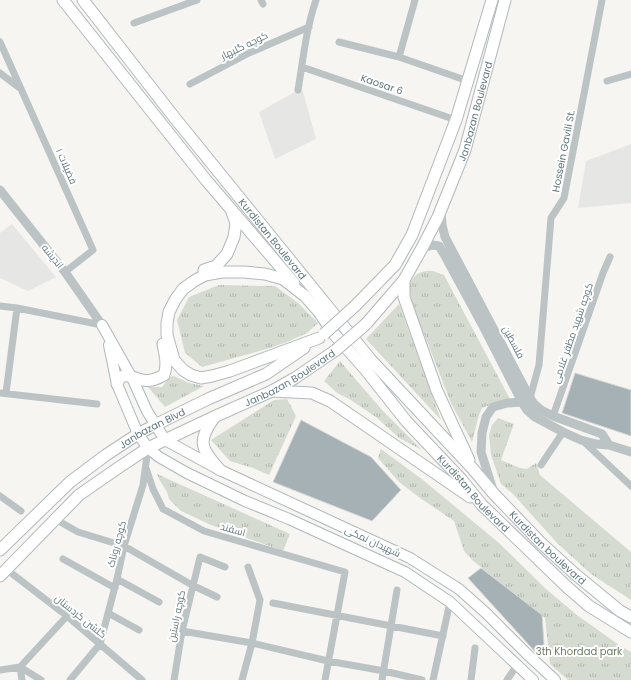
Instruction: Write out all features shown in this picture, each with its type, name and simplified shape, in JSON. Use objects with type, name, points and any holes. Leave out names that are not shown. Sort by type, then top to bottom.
[{"type":"main road","name":"Kurdistan Boulevard","points":[[63,0],[206,180],[319,312],[334,334],[365,369],[407,422],[461,479],[482,505],[567,587],[589,606],[631,632]]},
{"type":"main road","name":"Kurdistan Boulevard","points":[[83,0],[174,117],[371,360],[473,469]]},
{"type":"main road","name":"Janbazan Boulevard","points":[[321,336],[355,306],[395,265],[412,235],[456,120],[492,0]]},
{"type":"main road","name":"Janbazan Boulevard","points":[[3,573],[83,492],[148,448],[272,391],[295,378],[336,350],[366,324],[404,280],[422,248],[440,210],[465,150],[505,0]]},
{"type":"main road","points":[[206,180],[218,171]]},
{"type":"main road","points":[[117,384],[120,377],[126,375],[142,380],[151,380],[164,375],[167,363],[161,324],[169,299],[178,286],[190,276],[216,266],[227,254],[234,237],[236,223],[231,209]]},
{"type":"main road","name":"Kurdistan Boulevard","points":[[305,296],[283,279],[265,274],[222,272],[205,275],[183,289],[175,300],[170,312],[167,323],[167,335],[174,360],[183,370],[191,375],[201,378],[230,371],[321,336]]},
{"type":"main road","points":[[404,280],[404,297],[437,391],[473,469]]},
{"type":"main road","name":"اندیشه","points":[[102,324],[131,376],[147,411],[165,440]]},
{"type":"main road","name":"اندیشه","points":[[102,324],[109,346],[117,384],[138,434],[148,448]]},
{"type":"main road","name":"Janbazan Blvd","points":[[0,550],[70,482],[106,454],[155,425],[208,399],[266,374],[321,336]]},
{"type":"main road","points":[[272,391],[312,393],[330,400],[482,505]]},
{"type":"main road","points":[[216,416],[207,427],[203,447],[208,457],[220,470]]},
{"type":"main road","name":"شهیدان نمکی","points":[[165,440],[220,470],[410,558],[459,589],[555,680]]},
{"type":"main road","name":"شهیدان نمکی","points":[[148,448],[159,457],[186,473],[245,502],[289,519],[405,572],[450,602],[532,680]]},
{"type":"main road","name":"Kurdistan boulevard","points":[[473,469],[494,494],[540,542],[575,574],[614,606],[631,617]]},
{"type":"street","points":[[134,23],[197,0]]},
{"type":"street","points":[[309,0],[312,10]]},
{"type":"street","points":[[298,90],[312,10],[316,0]]},
{"type":"street","points":[[399,57],[415,0]]},
{"type":"street","name":"Hossein Gavili St.","points":[[526,400],[538,365],[551,218],[564,198],[602,0]]},
{"type":"street","name":"کوچه گلبهار","points":[[190,84],[249,53],[309,27]]},
{"type":"street","name":"فضیلات ۱","points":[[0,42],[94,250],[65,272]]},
{"type":"street","points":[[339,42],[399,57],[468,81]]},
{"type":"street","name":"Kaosar 6","points":[[302,67],[456,120]]},
{"type":"street","name":"فضیلات ۱","points":[[0,73],[22,91]]},
{"type":"street","points":[[607,81],[631,74]]},
{"type":"street","name":"اندیشه","points":[[0,190],[65,272],[102,324]]},
{"type":"street","name":"فلسطین","points":[[440,210],[442,225],[446,237],[526,400],[528,410],[535,417],[581,440],[596,444],[609,445],[631,452]]},
{"type":"street","name":"فلسطین","points":[[422,248],[433,245],[438,246],[444,254],[526,400],[553,416],[602,434],[609,445]]},
{"type":"street","name":"کوچه شهید مظفر غلامی","points":[[553,416],[610,257]]},
{"type":"street","points":[[0,306],[102,324]]},
{"type":"street","points":[[17,308],[3,393],[97,404]]},
{"type":"street","points":[[494,494],[481,452],[482,433],[486,417],[493,407],[526,400]]},
{"type":"street","points":[[542,465],[563,432]]},
{"type":"street","points":[[581,440],[631,486]]},
{"type":"street","name":"کوچه روناک","points":[[100,644],[115,588],[124,546],[143,485],[148,448]]},
{"type":"street","points":[[473,469],[481,452]]},
{"type":"street","name":"اسفند","points":[[146,468],[163,509],[204,531],[344,572],[337,614]]},
{"type":"street","points":[[0,496],[21,511]]},
{"type":"street","points":[[55,519],[78,532],[124,546],[192,585],[217,597]]},
{"type":"street","name":"کوچه راستین","points":[[174,680],[182,632],[192,585],[200,557],[225,567]]},
{"type":"street","points":[[63,559],[115,588]]},
{"type":"street","points":[[242,680],[252,643],[260,600],[248,567]]},
{"type":"street","name":"گلشن کردستان","points":[[3,573],[67,616],[100,644],[133,677],[142,680]]},
{"type":"street","points":[[117,579],[159,602]]},
{"type":"street","points":[[382,680],[397,590]]},
{"type":"street","points":[[433,680],[450,602]]},
{"type":"street","points":[[273,603],[337,614],[443,636]]},
{"type":"street","points":[[108,613],[139,630]]},
{"type":"street","points":[[325,680],[337,614]]},
{"type":"street","points":[[0,670],[20,667],[67,616]]},
{"type":"street","points":[[182,632],[252,643],[328,661],[384,671],[422,680]]},
{"type":"street","points":[[70,680],[100,644]]},
{"type":"street","points":[[471,680],[475,648]]},
{"type":"street","points":[[507,680],[517,665]]},
{"type":"street","points":[[20,667],[22,680]]},
{"type":"street","points":[[20,667],[41,680]]},
{"type":"shaded area","points":[[302,88],[316,139],[275,159],[259,112]]},
{"type":"shaded area","points":[[631,144],[631,203],[578,208],[586,161]]},
{"type":"shaded area","points":[[12,224],[56,277],[28,291],[0,278],[0,233]]},
{"type":"green space","points":[[426,271],[433,271],[444,275],[511,401],[498,402],[482,408],[472,442],[451,403],[414,308],[408,286],[417,274]]},
{"type":"green space","points":[[219,285],[275,286],[297,302],[318,323],[307,333],[287,342],[202,367],[185,353],[177,320],[189,297]]},
{"type":"green space","points":[[399,304],[441,420],[366,339]]},
{"type":"green space","points":[[340,361],[382,410],[422,450],[399,438],[376,417],[337,393],[324,381]]},
{"type":"green space","points":[[174,376],[189,383],[204,386],[165,407],[148,387],[162,387],[170,377]]},
{"type":"green space","points":[[287,399],[296,416],[269,475],[230,461],[211,440],[274,400]]},
{"type":"green space","points":[[498,418],[514,424],[501,460],[520,468],[527,469],[536,463],[540,475],[631,552],[631,600],[591,574],[557,543],[513,494],[501,484],[491,455],[489,435],[492,425]]},
{"type":"green space","name":"3th Khordad park","points":[[381,449],[423,480],[499,543],[546,589],[577,615],[631,652],[631,680],[568,680],[550,664],[545,618],[472,560],[464,551],[454,521],[399,482],[378,458]]},
{"type":"green space","points":[[157,474],[290,534],[283,551],[211,525],[181,511],[169,499],[167,492]]},
{"type":"building","points":[[575,373],[631,390],[631,436],[562,413]]},
{"type":"building","points":[[301,420],[371,457],[401,490],[372,521],[273,482]]},
{"type":"building","points":[[481,568],[542,615],[544,644],[539,656],[468,578]]}]
